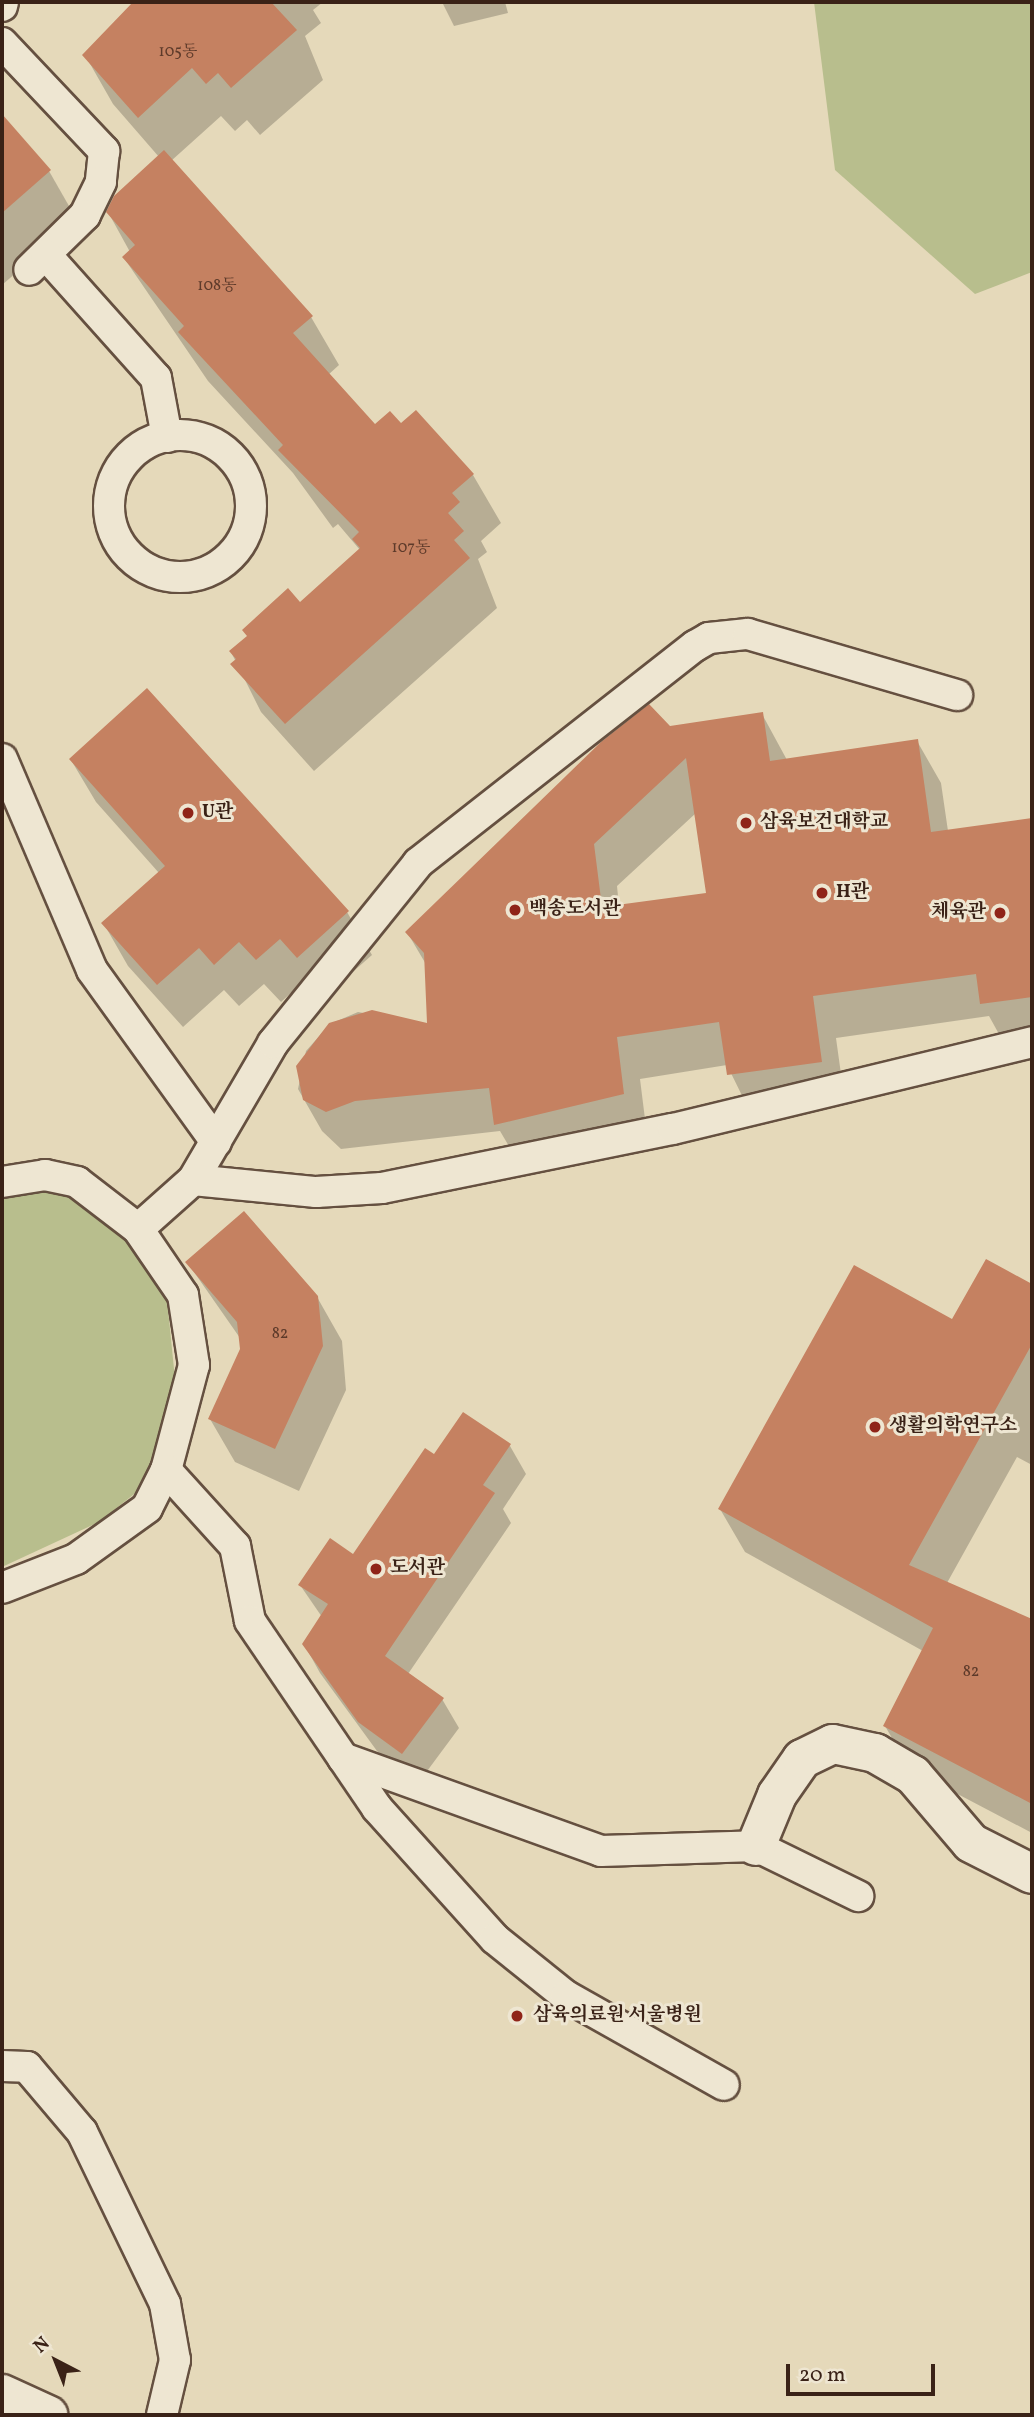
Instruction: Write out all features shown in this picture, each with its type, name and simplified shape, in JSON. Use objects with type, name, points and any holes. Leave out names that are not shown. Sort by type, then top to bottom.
[{"type":"street","points":[[756,1846],[777,1795],[802,1759],[833,1744],[876,1753],[913,1774],[971,1843],[1032,1874]]},
{"type":"street","points":[[2,2394],[48,2415]]},
{"type":"lane","points":[[2,43],[104,151],[101,182],[85,215],[37,262],[156,378],[167,437]]},
{"type":"lane","points":[[167,437],[205,439],[226,451],[250,491],[251,515],[237,547],[211,571],[188,577],[165,577],[134,561],[113,533],[108,510],[120,466],[137,449],[167,437]]},
{"type":"lane","points":[[138,1228],[193,1180],[273,1043],[418,863],[702,642],[728,634],[768,638],[957,695]]},
{"type":"lane","points":[[2,759],[92,970],[216,1142]]},
{"type":"lane","points":[[193,1180],[316,1192],[382,1188],[673,1129],[1032,1042]]},
{"type":"lane","points":[[2,1182],[45,1175],[77,1182],[138,1228],[183,1295],[193,1332],[190,1394],[166,1470],[147,1508],[76,1559],[2,1588]]},
{"type":"lane","points":[[166,1470],[235,1546],[250,1621],[377,1808],[495,1939],[535,1973],[724,2085]]},
{"type":"lane","points":[[343,1758],[601,1851],[756,1846],[858,1896]]},
{"type":"lane","points":[[2,2066],[27,2067],[82,2132],[165,2304],[175,2360],[162,2415]]},
{"type":"green space","points":[[814,2],[1032,2],[1032,272],[975,294],[835,170]]},
{"type":"green space","points":[[46,1189],[92,1204],[115,1221],[165,1279],[176,1389],[143,1487],[99,1522],[2,1567],[2,1192]]},
{"type":"building","points":[[133,2],[271,2],[297,30],[231,88],[218,73],[206,84],[192,68],[138,118],[82,55]]},
{"type":"building","points":[[2,114],[51,170],[2,213]]},
{"type":"building","points":[[164,150],[313,316],[293,333],[375,424],[390,411],[401,423],[416,410],[474,474],[452,493],[460,502],[448,513],[464,531],[454,540],[470,558],[285,724],[230,664],[236,659],[229,651],[247,636],[242,630],[288,588],[300,602],[360,548],[352,539],[359,532],[278,450],[283,445],[178,332],[184,326],[122,257],[135,245],[106,212],[114,196]]},
{"type":"building","name":"U관","points":[[147,688],[349,911],[297,958],[280,939],[256,960],[239,942],[214,965],[199,948],[157,985],[101,923],[165,866],[69,759]]},
{"type":"building","points":[[649,704],[670,726],[763,712],[770,761],[918,739],[931,832],[1032,818],[1032,997],[980,1004],[976,974],[813,996],[822,1062],[727,1075],[719,1022],[617,1037],[624,1094],[494,1125],[489,1088],[355,1101],[326,1112],[303,1100],[296,1066],[329,1023],[372,1010],[427,1023],[424,953],[405,932],[601,742]],"holes":[[[686,758],[706,893],[602,907],[594,844]]]},
{"type":"building","points":[[244,1211],[318,1296],[323,1346],[275,1449],[208,1419],[240,1349],[237,1322],[185,1262]]},
{"type":"building","name":"생활의학연구소","points":[[986,1259],[1032,1284],[1032,1344],[909,1565],[1032,1619],[1032,1804],[883,1726],[933,1628],[718,1509],[854,1265],[952,1319]]},
{"type":"building","name":"도서관","points":[[463,1412],[511,1444],[483,1485],[495,1493],[385,1656],[444,1698],[402,1754],[358,1722],[302,1644],[328,1604],[298,1585],[330,1538],[353,1554],[425,1448],[434,1454]]},
{"type":"place","name":"U관","points":[[188,813]]},
{"type":"place","name":"삼육보건대학교","points":[[746,823]]},
{"type":"place","name":"H관","points":[[822,893]]},
{"type":"place","name":"백송도서관","points":[[515,910]]},
{"type":"place","name":"체육관","points":[[1000,913]]},
{"type":"place","name":"생활의학연구소","points":[[875,1427]]},
{"type":"place","name":"도서관","points":[[376,1569]]},
{"type":"place","name":"삼육의료원 서울병원","points":[[517,2016]]}]
